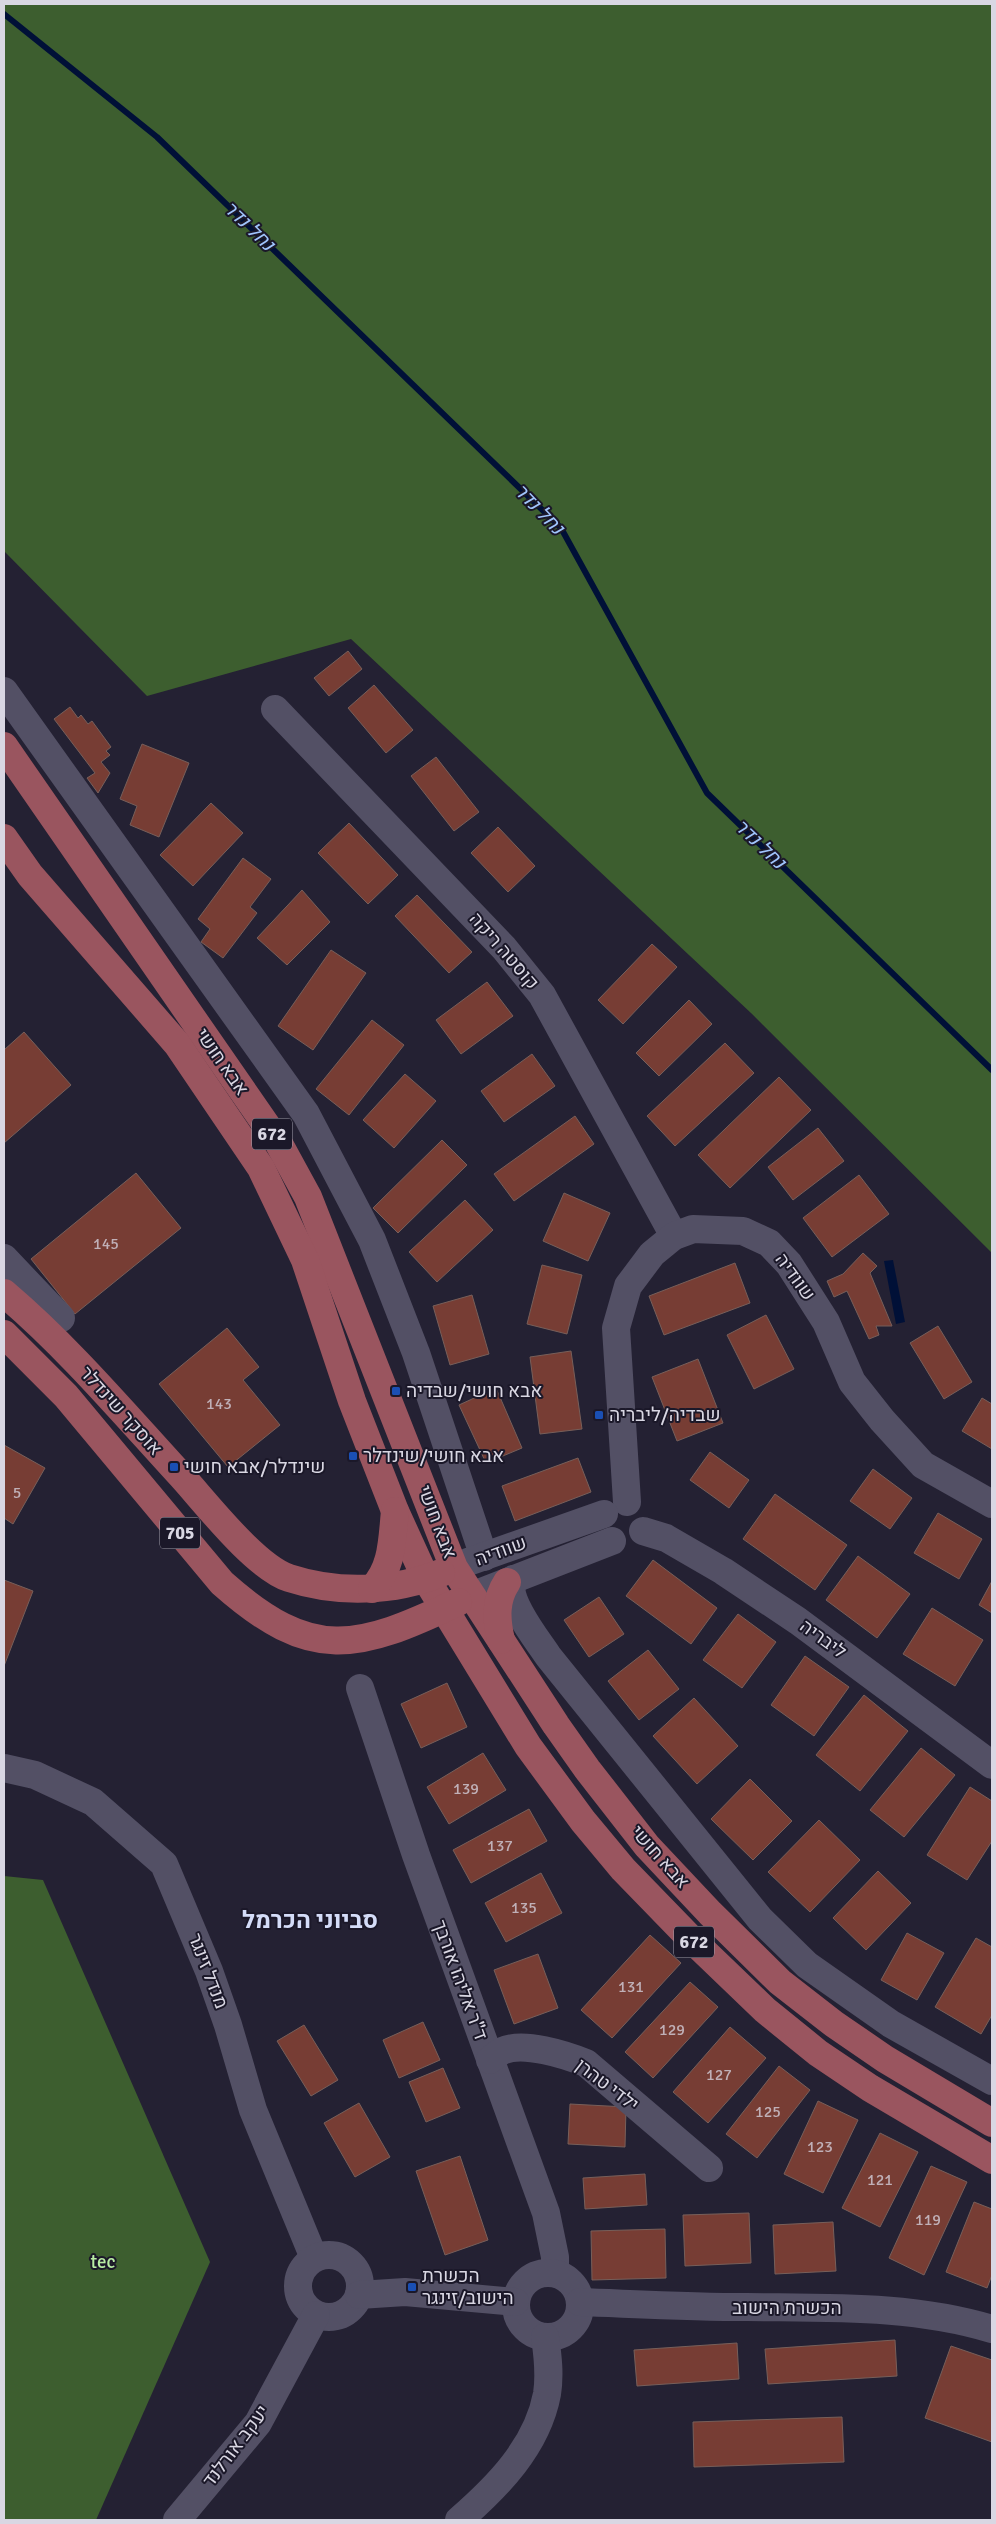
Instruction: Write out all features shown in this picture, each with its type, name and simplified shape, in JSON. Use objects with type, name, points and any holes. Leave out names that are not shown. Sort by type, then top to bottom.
[{"type":"main road","name":"אבא חושי","points":[[4,746],[278,1142],[308,1198],[454,1568],[587,1769],[647,1846],[710,1913],[780,1982],[834,2024],[878,2054],[942,2095],[992,2123]]},
{"type":"main road","name":"אבא חושי","points":[[4,838],[30,875],[177,1044],[261,1168],[305,1260],[352,1402],[395,1511],[426,1579],[443,1610],[528,1746],[583,1821],[623,1869],[689,1937],[765,2010],[818,2053],[870,2088],[992,2160]]},
{"type":"main road","name":"אוסקר שינדלר","points":[[4,1293],[60,1344],[247,1548],[288,1578],[351,1588],[372,1589],[412,1583],[454,1568]]},
{"type":"main road","name":"אוסקר שינדלר","points":[[4,1334],[66,1396],[222,1583],[244,1603],[289,1630],[314,1639],[339,1643],[404,1628],[471,1596]]},
{"type":"main road","points":[[372,1589],[385,1572],[389,1560],[395,1511]]},
{"type":"main road","points":[[502,1641],[497,1612],[499,1598],[510,1581]]},
{"type":"main road","name":"אוסקר שינדלר","points":[[404,1628],[436,1631],[450,1637],[468,1650]]},
{"type":"street","name":"אבא חושי","points":[[4,691],[306,1114],[372,1240],[416,1353],[484,1557]]},
{"type":"street","name":"קוסטה ריקה","points":[[275,708],[504,948],[542,995],[674,1236]]},
{"type":"street","name":"שוודיה","points":[[612,1541],[604,1532],[615,1508],[616,1328],[628,1286],[652,1254],[674,1236],[694,1230],[743,1231],[769,1243],[789,1264],[826,1322],[852,1382],[882,1420],[923,1465],[992,1504]]},
{"type":"street","points":[[4,1258],[61,1318]]},
{"type":"street","points":[[615,1508],[633,1504],[642,1513],[644,1519],[642,1532]]},
{"type":"street","name":"שוודיה","points":[[454,1568],[615,1508]]},
{"type":"street","name":"שוודיה","points":[[471,1596],[612,1541],[626,1544],[638,1537],[642,1532]]},
{"type":"street","name":"ליבריה","points":[[642,1532],[666,1538],[732,1576],[798,1621],[992,1765]]},
{"type":"street","name":"אבא חושי","points":[[510,1581],[510,1588],[518,1608],[548,1656],[760,1919],[807,1965],[883,2019],[992,2081]]},
{"type":"street","name":"ד\"ר אליהו אורבך","points":[[360,1688],[416,1855],[546,2213],[555,2257],[555,2273]]},
{"type":"street","name":"מנדל זינגר","points":[[4,1768],[36,1776],[93,1802],[164,1864],[209,1971],[253,2110],[314,2258]]},
{"type":"street","name":"ילדי טהרן","points":[[490,2060],[504,2050],[536,2048],[564,2054],[586,2063],[710,2168]]},
{"type":"street","points":[[324,2254],[335,2255],[345,2259],[358,2274],[359,2295],[354,2304],[337,2316],[316,2315],[301,2301],[298,2287],[300,2272],[314,2258],[324,2254]]},
{"type":"street","points":[[544,2272],[555,2273],[572,2283],[580,2302],[579,2316],[570,2329],[560,2335],[545,2338],[528,2331],[523,2326],[517,2316],[515,2302],[521,2286],[529,2278],[544,2272]]},
{"type":"street","points":[[359,2295],[405,2292],[515,2302]]},
{"type":"street","name":"הכשרת הישוב","points":[[580,2302],[712,2307],[857,2308],[936,2315],[992,2329]]},
{"type":"street","name":"יעקב אורלנד","points":[[177,2520],[258,2423],[316,2315]]},
{"type":"street","points":[[458,2520],[498,2484],[519,2460],[547,2395],[549,2366],[545,2338]]},
{"type":"green space","points":[[4,4],[992,4],[992,1253],[751,1013],[351,639],[147,696],[4,551]]},
{"type":"green space","name":"tec","points":[[4,1876],[43,1880],[210,2262],[96,2520],[4,2520]]},
{"type":"water","points":[[893,1260],[905,1322],[896,1324],[884,1261]]},
{"type":"building","points":[[348,651],[362,669],[329,696],[314,678]]},
{"type":"building","points":[[374,685],[413,730],[386,753],[348,708]]},
{"type":"building","points":[[70,707],[78,718],[81,715],[88,724],[92,721],[111,747],[106,751],[110,755],[101,762],[110,773],[98,793],[87,778],[95,773],[54,719]]},
{"type":"building","points":[[142,744],[189,763],[159,837],[130,825],[137,806],[120,799]]},
{"type":"building","points":[[436,757],[479,812],[454,831],[411,776]]},
{"type":"building","points":[[211,803],[243,833],[193,886],[160,855]]},
{"type":"building","points":[[349,823],[398,875],[368,904],[318,853]]},
{"type":"building","points":[[498,827],[535,866],[508,892],[471,853]]},
{"type":"building","points":[[243,858],[271,879],[250,907],[257,913],[223,958],[201,942],[210,929],[198,919]]},
{"type":"building","points":[[302,890],[330,922],[287,965],[257,938]]},
{"type":"building","points":[[417,895],[472,952],[449,973],[395,916]]},
{"type":"building","points":[[652,944],[677,967],[623,1024],[598,1000]]},
{"type":"building","points":[[331,950],[366,973],[313,1050],[278,1026]]},
{"type":"building","points":[[487,982],[513,1016],[461,1054],[436,1020]]},
{"type":"building","points":[[689,1000],[712,1024],[659,1076],[636,1053]]},
{"type":"building","points":[[372,1020],[404,1045],[349,1115],[316,1089]]},
{"type":"building","points":[[24,1032],[71,1085],[4,1143],[4,1050]]},
{"type":"building","points":[[725,1043],[754,1073],[675,1146],[647,1116]]},
{"type":"building","points":[[532,1054],[555,1086],[504,1122],[481,1091]]},
{"type":"building","points":[[405,1074],[436,1101],[394,1148],[363,1120]]},
{"type":"building","points":[[779,1077],[811,1110],[730,1188],[698,1155]]},
{"type":"building","points":[[575,1116],[594,1144],[514,1201],[494,1174]]},
{"type":"building","points":[[818,1128],[844,1161],[793,1200],[768,1167]]},
{"type":"building","points":[[442,1140],[467,1165],[398,1233],[373,1208]]},
{"type":"building","points":[[136,1173],[181,1228],[75,1314],[31,1259]]},
{"type":"building","points":[[859,1175],[889,1214],[832,1257],[803,1218]]},
{"type":"building","points":[[564,1193],[610,1213],[588,1261],[543,1241]]},
{"type":"building","points":[[465,1200],[493,1230],[437,1282],[409,1252]]},
{"type":"building","points":[[863,1253],[877,1266],[870,1273],[892,1326],[876,1326],[879,1335],[869,1339],[847,1291],[834,1297],[827,1281],[843,1274]]},
{"type":"building","points":[[735,1263],[750,1303],[664,1335],[649,1296]]},
{"type":"building","points":[[542,1265],[582,1275],[567,1334],[527,1324]]},
{"type":"building","points":[[472,1295],[489,1354],[450,1365],[433,1306]]},
{"type":"building","points":[[766,1315],[794,1369],[754,1389],[727,1335]]},
{"type":"building","points":[[938,1326],[972,1382],[944,1399],[910,1343]]},
{"type":"building","points":[[227,1328],[259,1367],[243,1380],[280,1425],[228,1467],[159,1384]]},
{"type":"building","points":[[571,1351],[582,1429],[540,1434],[530,1357]]},
{"type":"building","points":[[698,1359],[723,1423],[677,1441],[652,1377]]},
{"type":"building","points":[[496,1388],[522,1448],[486,1463],[459,1405]]},
{"type":"building","points":[[982,1398],[992,1404],[992,1449],[962,1431]]},
{"type":"building","points":[[4,1445],[45,1468],[13,1524],[4,1518]]},
{"type":"building","points":[[710,1452],[749,1480],[729,1508],[690,1480]]},
{"type":"building","points":[[578,1458],[591,1492],[515,1521],[502,1486]]},
{"type":"building","points":[[873,1469],[912,1498],[890,1529],[850,1501]]},
{"type":"building","points":[[775,1494],[847,1545],[815,1590],[743,1539]]},
{"type":"building","points":[[938,1513],[982,1539],[959,1579],[914,1553]]},
{"type":"building","points":[[858,1556],[910,1594],[877,1638],[826,1600]]},
{"type":"building","points":[[653,1560],[717,1608],[691,1644],[626,1596]]},
{"type":"building","points":[[4,1580],[33,1591],[4,1666]]},
{"type":"building","points":[[992,1581],[992,1613],[979,1605]]},
{"type":"building","points":[[599,1597],[624,1634],[589,1657],[564,1620]]},
{"type":"building","points":[[932,1608],[983,1640],[955,1686],[903,1654]]},
{"type":"building","points":[[738,1614],[776,1642],[742,1688],[703,1660]]},
{"type":"building","points":[[648,1650],[679,1689],[639,1720],[608,1681]]},
{"type":"building","points":[[805,1656],[849,1687],[814,1736],[771,1705]]},
{"type":"building","points":[[447,1683],[467,1727],[421,1748],[401,1704]]},
{"type":"building","points":[[864,1695],[908,1731],[860,1791],[816,1755]]},
{"type":"building","points":[[694,1698],[738,1746],[697,1784],[653,1736]]},
{"type":"building","points":[[921,1748],[955,1775],[904,1837],[870,1810]]},
{"type":"building","points":[[483,1753],[506,1790],[449,1824],[427,1787]]},
{"type":"building","points":[[750,1779],[792,1821],[753,1860],[711,1819]]},
{"type":"building","points":[[970,1787],[992,1801],[992,1841],[967,1880],[927,1855]]},
{"type":"building","points":[[529,1809],[547,1841],[471,1883],[453,1850]]},
{"type":"building","points":[[819,1820],[860,1860],[810,1912],[768,1872]]},
{"type":"building","points":[[878,1871],[911,1903],[866,1950],[833,1918]]},
{"type":"building","points":[[541,1873],[562,1913],[506,1942],[485,1903]]},
{"type":"building","points":[[907,1933],[944,1953],[917,2000],[881,1980]]},
{"type":"building","points":[[650,1935],[681,1963],[612,2038],[581,2010]]},
{"type":"building","points":[[976,1938],[992,1947],[992,2015],[981,2034],[935,2007]]},
{"type":"building","points":[[538,1954],[558,2008],[514,2024],[494,1970]]},
{"type":"building","points":[[690,1982],[718,2007],[653,2078],[625,2052]]},
{"type":"building","points":[[423,2022],[440,2060],[399,2078],[383,2040]]},
{"type":"building","points":[[304,2025],[338,2080],[311,2096],[277,2041]]},
{"type":"building","points":[[730,2027],[766,2058],[708,2123],[673,2092]]},
{"type":"building","points":[[779,2066],[810,2090],[757,2158],[726,2134]]},
{"type":"building","points":[[443,2068],[460,2108],[426,2122],[409,2082]]},
{"type":"building","points":[[818,2101],[858,2120],[823,2193],[784,2174]]},
{"type":"building","points":[[359,2103],[390,2157],[355,2177],[324,2123]]},
{"type":"building","points":[[570,2104],[626,2107],[625,2147],[568,2144]]},
{"type":"building","points":[[880,2133],[918,2152],[880,2227],[842,2208]]},
{"type":"building","points":[[460,2156],[488,2240],[445,2255],[416,2171]]},
{"type":"building","points":[[931,2166],[967,2182],[924,2275],[889,2258]]},
{"type":"building","points":[[645,2174],[647,2205],[585,2209],[583,2178]]},
{"type":"building","points":[[974,2202],[992,2209],[992,2275],[987,2288],[946,2272]]},
{"type":"building","points":[[749,2213],[751,2263],[685,2266],[683,2215]]},
{"type":"building","points":[[833,2222],[836,2271],[775,2274],[773,2225]]},
{"type":"building","points":[[665,2229],[666,2278],[592,2280],[591,2231]]},
{"type":"building","points":[[895,2340],[897,2376],[768,2384],[765,2349]]},
{"type":"building","points":[[737,2343],[739,2379],[637,2386],[634,2350]]},
{"type":"building","points":[[951,2346],[992,2360],[992,2442],[925,2418]]},
{"type":"building","points":[[842,2417],[844,2462],[694,2467],[693,2422]]},
{"type":"waterway","name":"נחל נדר","points":[[4,14],[157,137],[561,528],[707,793],[992,1070]]},
{"type":"place","name":"אבא חושי/שבדיה","points":[[396,1391]]},
{"type":"place","name":"שבדיה/ליבריה","points":[[599,1415]]},
{"type":"place","name":"אבא חושי/שינדלר","points":[[353,1456]]},
{"type":"place","name":"שינדלר/אבא חושי","points":[[174,1467]]},
{"type":"place","name":"הכשרת הישוב/זינגר","points":[[412,2287]]},
{"type":"district","name":"סביוני הכרמל","points":[[310,1920]]}]
